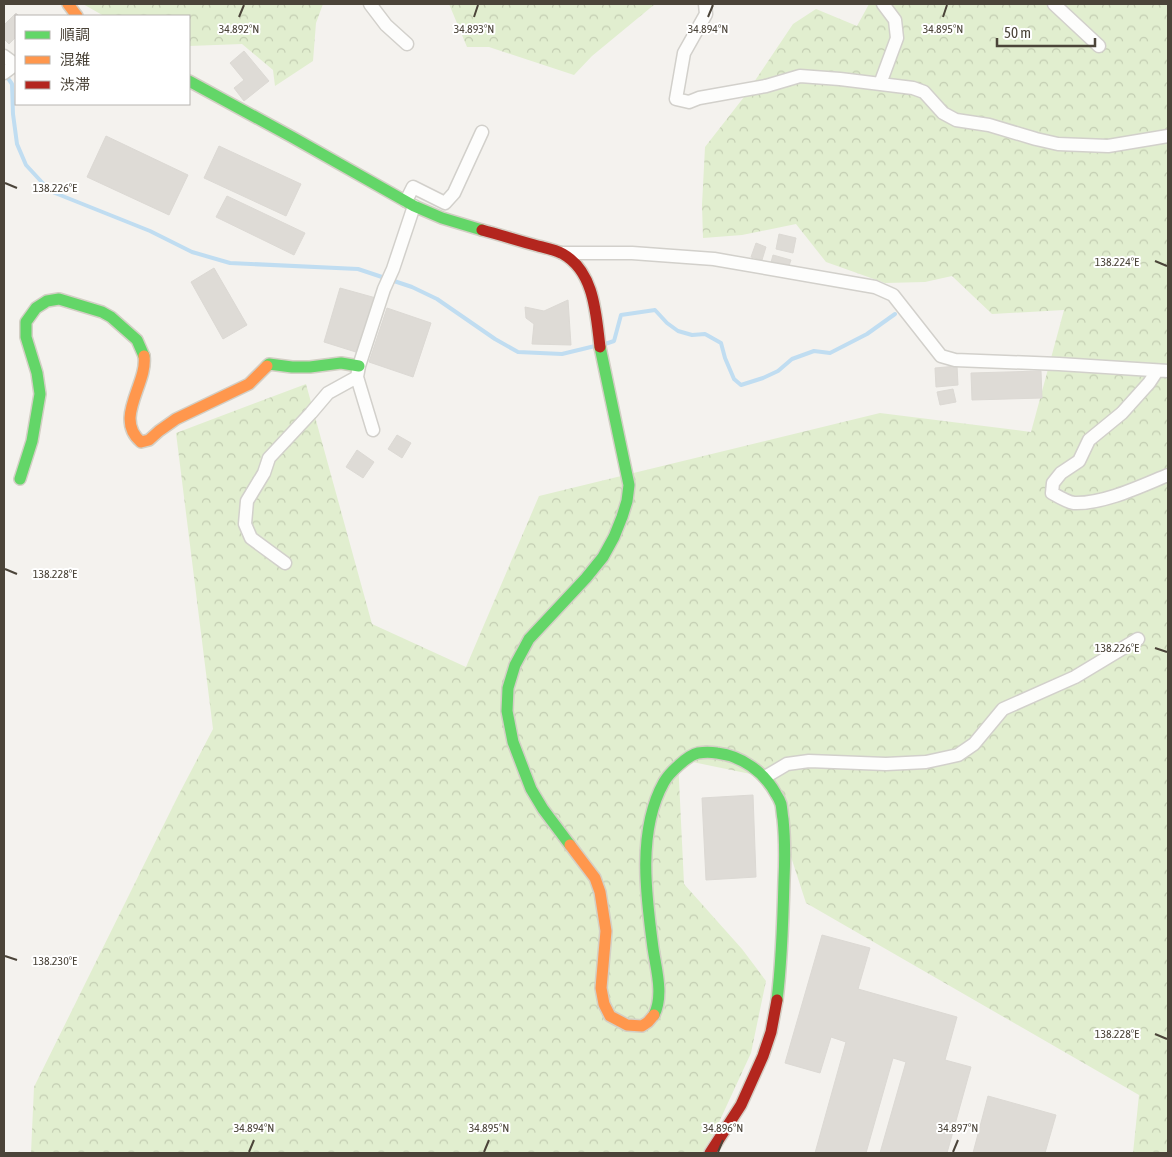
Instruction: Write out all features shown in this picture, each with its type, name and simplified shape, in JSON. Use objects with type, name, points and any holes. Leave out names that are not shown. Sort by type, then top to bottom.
[{"type":"street","points":[[68,4],[76,15]]},
{"type":"street","points":[[370,4],[386,25],[407,44]]},
{"type":"street","points":[[705,4],[706,14],[684,53],[676,99],[689,102],[699,98],[766,86],[800,76],[912,88],[924,92],[943,113],[956,120],[989,125],[1058,144],[1108,146],[1168,136]]},
{"type":"street","points":[[880,84],[897,38],[895,20],[883,4]]},
{"type":"street","points":[[1054,4],[1099,46]]},
{"type":"street","points":[[4,56],[12,67]]},
{"type":"street","points":[[190,82],[410,203],[442,218],[562,253],[632,253],[714,259],[875,287],[893,295],[941,356],[955,360],[1163,371]]},
{"type":"street","points":[[373,430],[358,371],[384,289],[393,269],[413,188],[445,204],[454,193],[482,132]]},
{"type":"street","points":[[562,253],[578,267],[586,280],[594,300],[602,356],[629,485],[622,517],[603,557],[529,639],[516,665],[508,688],[507,711],[513,742],[530,789],[582,860],[594,878],[600,892],[606,931],[601,988],[604,1004],[610,1016],[627,1025],[642,1026],[648,1022],[658,1007],[659,991],[648,912],[646,832],[654,802],[665,780],[677,766],[696,754],[709,752],[736,757],[760,772],[776,792],[781,803],[785,842],[783,918],[777,998],[771,1032],[753,1081],[741,1105],[710,1153]]},
{"type":"street","points":[[20,479],[32,441],[40,394],[37,373],[26,337],[26,322],[36,308],[47,301],[59,299],[102,312],[111,317],[136,340],[145,358],[144,370],[135,395],[130,427],[134,436],[141,442],[149,440],[176,419],[249,384],[269,364],[310,367],[341,363],[358,371]]},
{"type":"street","points":[[285,563],[250,538],[245,524],[247,501],[264,473],[269,458],[328,393],[358,371]]},
{"type":"street","points":[[1163,371],[1149,383],[1122,413],[1089,440],[1078,461],[1060,473],[1052,483],[1052,494],[1072,503],[1096,501],[1128,492],[1168,475]]},
{"type":"street","points":[[765,777],[788,764],[809,761],[886,764],[926,762],[958,755],[974,744],[1003,709],[1076,677],[1138,639]]},
{"type":"green space","points":[[83,4],[323,4],[316,23],[313,61],[275,86],[273,70],[242,44],[190,46],[190,15],[102,15]]},
{"type":"green space","points":[[449,4],[655,4],[592,56],[574,75],[489,47],[467,47]]},
{"type":"green space","points":[[869,4],[1168,4],[1168,1153],[1133,1153],[1139,1095],[806,903],[765,777],[678,759],[684,884],[742,949],[766,981],[751,1053],[714,1133],[702,1153],[31,1153],[34,1087],[213,729],[176,433],[306,384],[372,624],[466,667],[539,496],[880,413],[1031,432],[1064,310],[992,314],[952,276],[925,282],[885,283],[826,262],[796,224],[742,235],[703,238],[702,205],[705,147],[744,97],[793,24],[816,9],[857,26]]},
{"type":"building","points":[[16,13],[18,15],[15,15],[15,38],[9,44],[4,39],[4,25]]},
{"type":"building","points":[[244,51],[269,81],[244,101],[234,88],[244,80],[230,63]]},
{"type":"building","points":[[106,136],[188,175],[169,215],[87,177]]},
{"type":"building","points":[[219,146],[301,184],[286,216],[204,178]]},
{"type":"building","points":[[227,196],[305,233],[294,255],[216,217]]},
{"type":"building","points":[[779,234],[796,238],[793,253],[776,249]]},
{"type":"building","points":[[756,243],[766,247],[762,260],[751,257]]},
{"type":"building","points":[[773,255],[791,260],[787,271],[770,266]]},
{"type":"building","points":[[214,268],[247,325],[223,339],[191,282]]},
{"type":"building","points":[[340,288],[376,298],[359,353],[324,342]]},
{"type":"building","points":[[568,300],[571,345],[532,344],[534,324],[526,318],[525,307],[544,311]]},
{"type":"building","points":[[387,308],[431,323],[413,377],[369,362]]},
{"type":"building","points":[[957,366],[958,385],[936,387],[935,368]]},
{"type":"building","points":[[1041,371],[1042,398],[972,400],[971,373]]},
{"type":"building","points":[[953,389],[956,402],[940,405],[937,392]]},
{"type":"building","points":[[397,435],[411,443],[402,458],[388,449]]},
{"type":"building","points":[[357,450],[374,462],[363,478],[346,467]]},
{"type":"building","points":[[753,795],[756,877],[706,880],[702,798]]},
{"type":"building","points":[[822,935],[870,948],[858,989],[957,1017],[945,1060],[971,1067],[947,1153],[880,1153],[906,1062],[893,1058],[866,1153],[815,1153],[846,1042],[831,1037],[820,1073],[785,1063]]},
{"type":"building","points":[[988,1096],[1056,1115],[1045,1153],[973,1153]]},
{"type":"waterway","points":[[5,74],[12,84],[17,144],[26,165],[50,191],[150,231],[192,252],[230,263],[358,269],[412,287],[437,299],[495,339],[518,352],[562,354],[595,346]]},
{"type":"waterway","points":[[605,344],[614,341],[621,315],[655,310],[667,323],[678,331],[692,335],[705,334],[721,343],[734,379],[741,385],[763,378],[778,371],[792,359],[814,351],[830,353],[867,334],[895,314]]},
{"type":"traffic: fast","points":[[190,82],[414,206],[442,218],[482,230]]},
{"type":"traffic: fast","points":[[20,479],[32,441],[40,394],[37,373],[26,337],[26,322],[36,308],[47,301],[59,299],[102,312],[111,317],[137,340],[144,356]]},
{"type":"traffic: fast","points":[[570,845],[543,809],[531,789],[513,742],[507,711],[508,688],[515,665],[529,639],[603,557],[614,537],[627,501],[629,485],[600,347]]},
{"type":"traffic: fast","points":[[267,366],[269,364],[310,367],[341,363],[359,366]]},
{"type":"traffic: fast","points":[[654,1015],[659,991],[646,885],[647,842],[650,821],[655,801],[666,778],[684,761],[694,754],[700,753],[712,752],[726,755],[751,766],[771,786],[781,804],[785,864],[777,1000]]},
{"type":"traffic: slow","points":[[68,4],[76,15]]},
{"type":"traffic: slow","points":[[144,356],[144,367],[134,400],[130,422],[133,433],[141,442],[149,440],[176,419],[249,384],[267,366]]},
{"type":"traffic: slow","points":[[570,845],[595,878],[600,892],[606,931],[601,988],[604,1004],[610,1016],[627,1025],[642,1026],[654,1015]]},
{"type":"traffic: jam","points":[[482,230],[554,250],[574,262],[588,283],[592,296],[600,347]]},
{"type":"traffic: jam","points":[[710,1153],[741,1105],[763,1056],[771,1032],[777,1000]]}]
